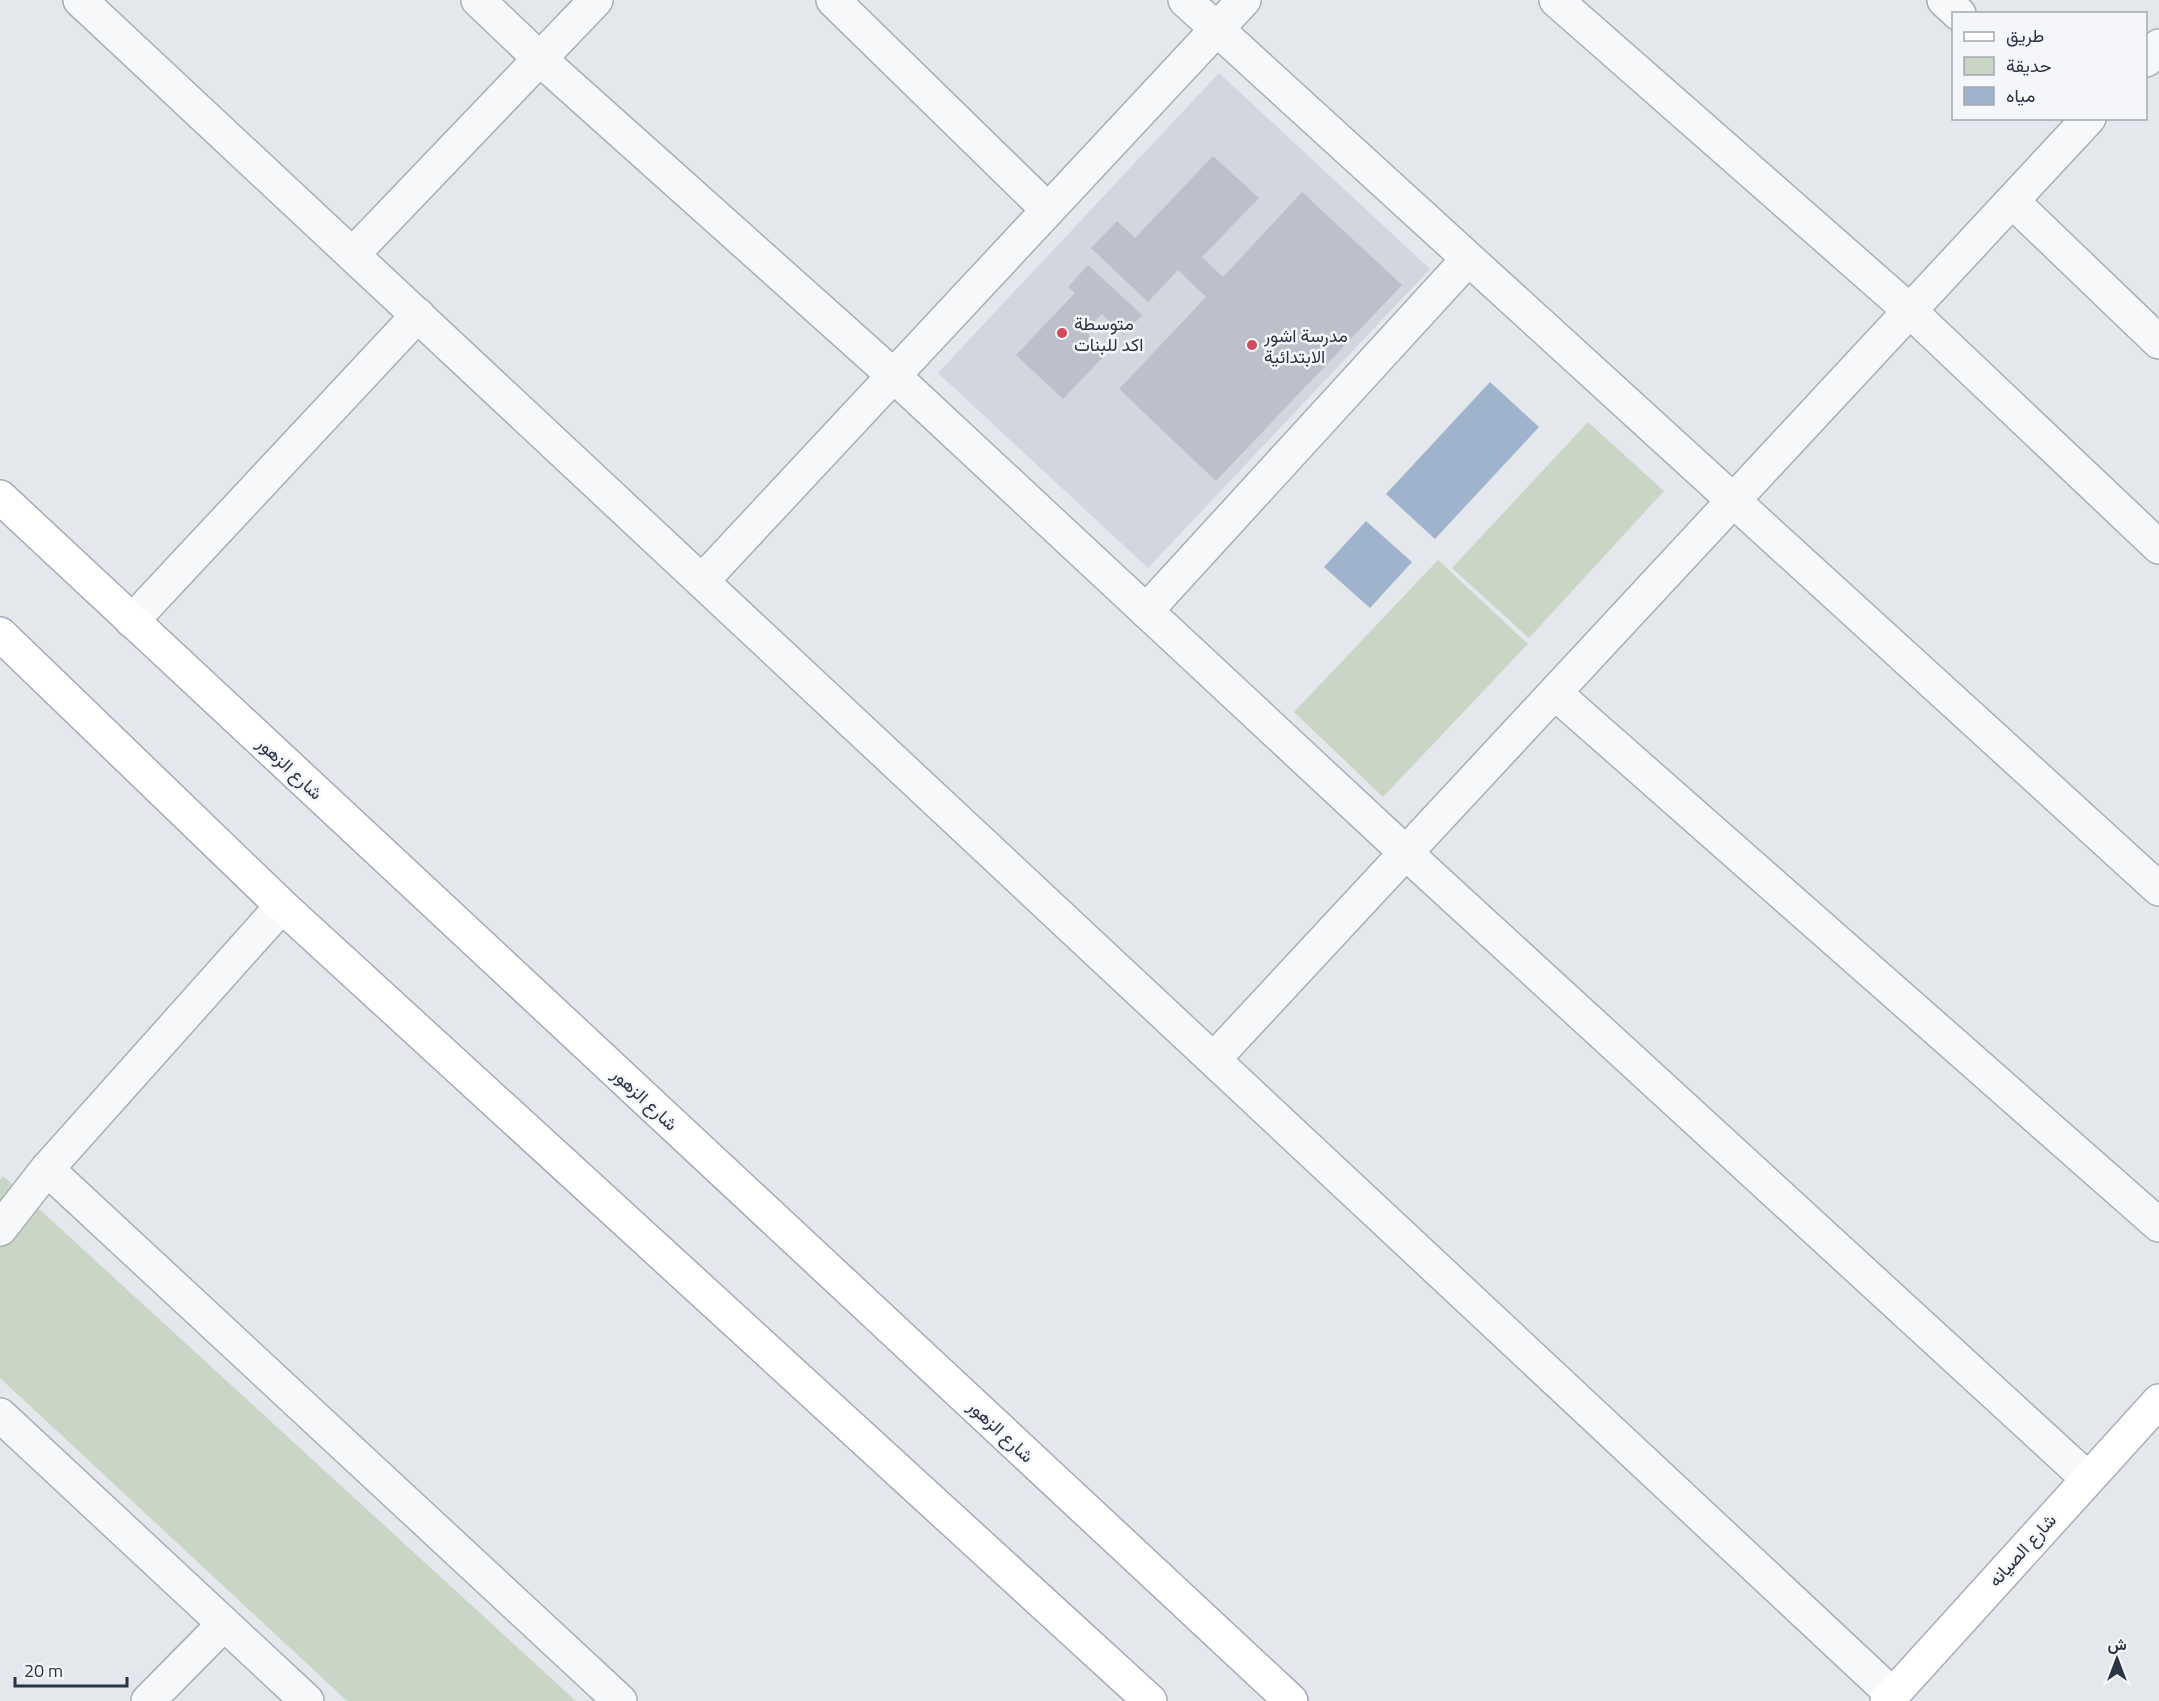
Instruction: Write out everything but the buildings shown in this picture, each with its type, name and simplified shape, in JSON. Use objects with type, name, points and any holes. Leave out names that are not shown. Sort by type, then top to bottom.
[{"type":"main road","name":"شارع الزهور","points":[[0,497],[1291,1701]]},
{"type":"main road","points":[[0,634],[282,906],[1150,1701]]},
{"type":"main road","name":"شارع الصيانه","points":[[1890,1698],[2159,1401]]},
{"type":"street","points":[[80,0],[1214,1059],[1890,1698]]},
{"type":"street","points":[[478,0],[541,60],[894,376],[1406,854],[2087,1478]]},
{"type":"street","points":[[353,254],[596,0]]},
{"type":"street","points":[[833,0],[1048,210]]},
{"type":"street","points":[[1185,0],[2159,889]]},
{"type":"street","points":[[702,581],[1244,0]]},
{"type":"street","points":[[1556,0],[1910,311],[2159,547]]},
{"type":"street","points":[[1944,0],[1957,12]]},
{"type":"street","points":[[2147,58],[2159,46]]},
{"type":"street","points":[[1214,1059],[2012,201],[2082,121]]},
{"type":"street","points":[[2012,201],[2159,342]]},
{"type":"street","points":[[1146,611],[1468,259]]},
{"type":"street","points":[[132,621],[418,315]]},
{"type":"street","points":[[1555,693],[2159,1225]]},
{"type":"street","points":[[0,1229],[47,1169],[282,906]]},
{"type":"street","points":[[47,1169],[620,1701]]},
{"type":"street","points":[[0,1415],[307,1701]]},
{"type":"street","points":[[148,1701],[224,1624]]},
{"type":"shaded area","points":[[1219,73],[1430,269],[1148,568],[938,373]]},
{"type":"green space","points":[[1588,422],[1664,491],[1529,638],[1452,568]]},
{"type":"green space","points":[[1438,560],[1528,644],[1383,797],[1294,712]]},
{"type":"green space","points":[[3,1176],[576,1701],[347,1701],[0,1378],[0,1180]]},
{"type":"water","points":[[1490,382],[1539,427],[1435,539],[1386,494]]},
{"type":"water","points":[[1366,521],[1412,562],[1370,608],[1324,567]]},
{"type":"place","name":"متوسطة اكد للبنات","points":[[1062,333]]},
{"type":"place","name":"مدرسة اشور الابتدائية","points":[[1252,345]]}]
